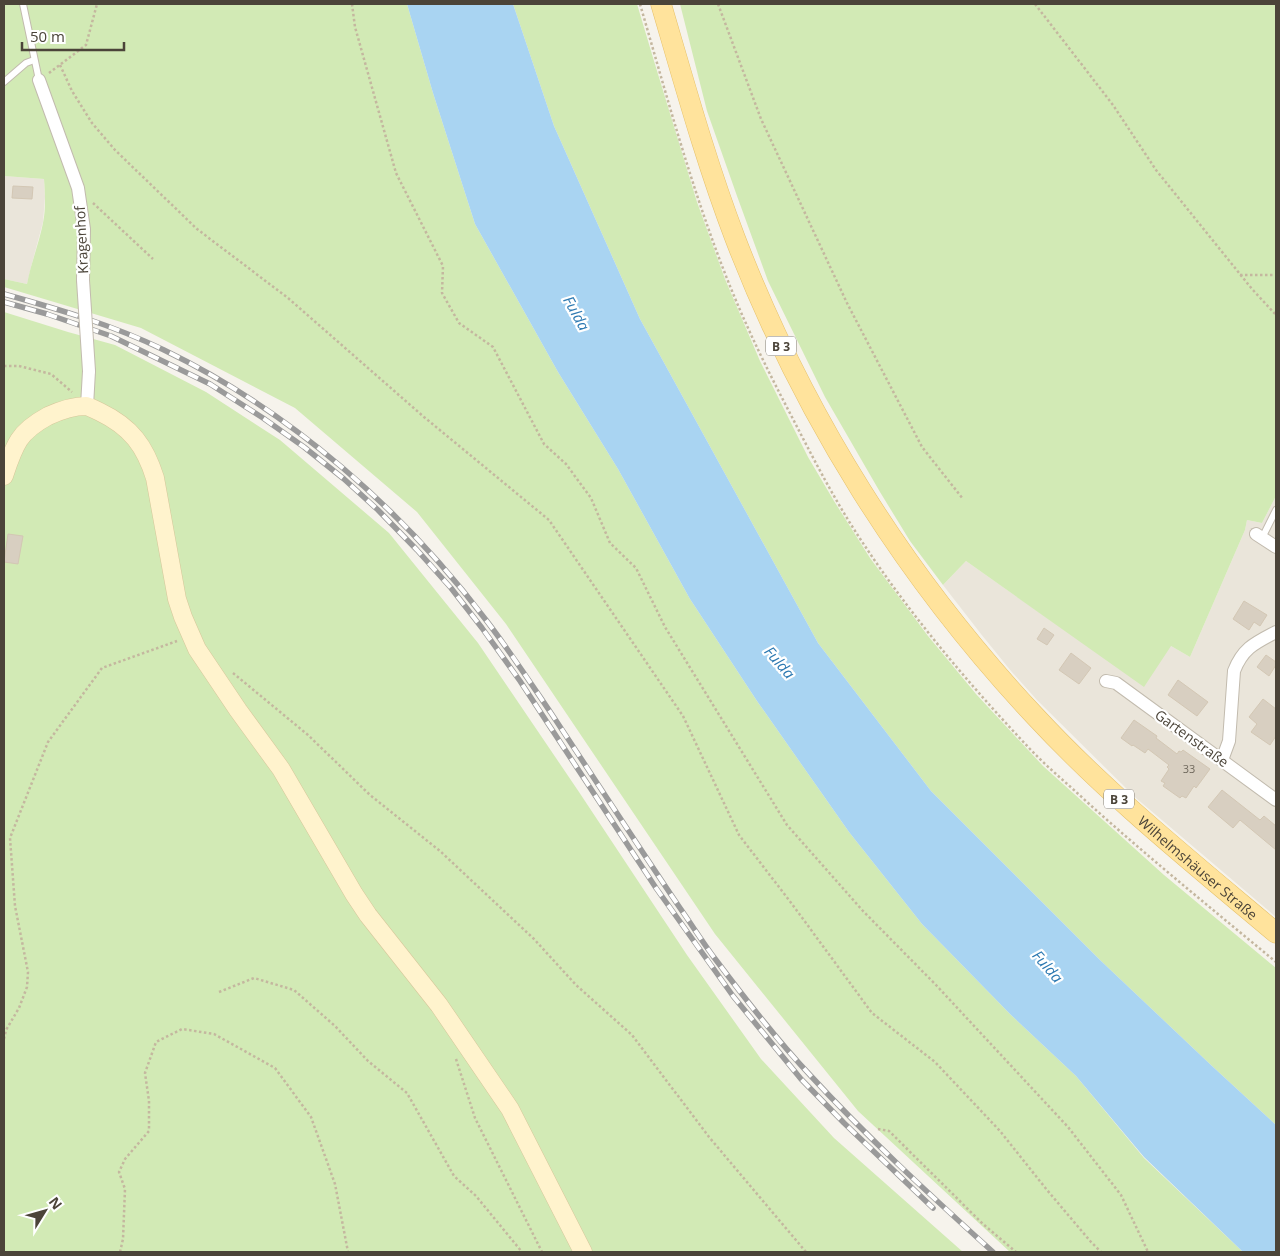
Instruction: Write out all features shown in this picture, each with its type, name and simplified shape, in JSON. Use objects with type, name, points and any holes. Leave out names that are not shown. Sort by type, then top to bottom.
[{"type":"main road","name":"Wilhelmshäuser Straße","points":[[661,4],[716,185],[748,272],[778,340],[812,406],[856,483],[913,569],[944,610],[976,651],[1036,717],[1101,782],[1276,933]]},
{"type":"street","name":"Kragenhof","points":[[39,80],[78,188],[84,229],[83,280],[89,371],[87,405]]},
{"type":"street","points":[[4,476],[19,440],[33,425],[71,408],[87,405],[114,420],[135,438],[149,461],[159,495],[177,599],[190,636],[197,649],[281,769],[354,894],[440,1005],[510,1109],[583,1252]]},
{"type":"street","points":[[1259,536],[1276,547]]},
{"type":"street","points":[[1222,760],[1229,741],[1234,672],[1238,661],[1250,647],[1276,632]]},
{"type":"street","name":"Gartenstraße","points":[[1106,681],[1116,683],[1276,800]]},
{"type":"lane","points":[[23,4],[39,80]]},
{"type":"lane","points":[[4,82],[26,63],[34,60]]},
{"type":"lane","points":[[1259,536],[1276,510]]},
{"type":"path","points":[[39,80],[86,45],[97,4]]},
{"type":"path","points":[[352,4],[355,26],[396,173],[443,266],[442,293],[459,322],[493,347],[544,444],[566,464],[591,498],[610,543],[636,568],[665,627],[787,825],[863,911],[936,985],[1068,1127],[1121,1195],[1148,1252]]},
{"type":"path","points":[[718,4],[761,119],[847,303],[922,447],[963,499]]},
{"type":"path","points":[[1035,4],[1113,106],[1156,170],[1252,290],[1276,315]]},
{"type":"path","points":[[60,65],[72,91],[92,123],[115,150],[182,216],[288,298],[424,417],[549,520],[684,716],[739,836],[792,904],[872,1013],[935,1062],[1000,1131],[1047,1190],[1101,1252]]},
{"type":"path","points":[[78,188],[153,259]]},
{"type":"path","points":[[1240,274],[1276,274]]},
{"type":"path","points":[[4,366],[19,366],[52,374],[87,405]]},
{"type":"path","points":[[4,1039],[6,1030],[19,1008],[27,987],[28,972],[15,906],[10,838],[48,742],[102,668],[190,636]]},
{"type":"path","points":[[232,672],[308,735],[370,795],[440,851],[534,940],[576,985],[632,1035],[709,1137],[806,1252]]},
{"type":"path","points":[[219,992],[254,978],[294,990],[335,1026],[368,1062],[407,1092],[454,1176],[476,1196],[522,1252]]},
{"type":"path","points":[[120,1252],[123,1240],[125,1189],[119,1172],[125,1159],[150,1131],[149,1101],[145,1073],[156,1042],[182,1028],[214,1034],[275,1068],[311,1116],[335,1184],[348,1252]]},
{"type":"path","points":[[454,1052],[475,1118],[542,1252]]},
{"type":"path","points":[[878,1129],[890,1131],[983,1224],[1016,1252]]},
{"type":"shaded area","points":[[4,176],[44,179],[43,222],[27,284],[4,279]]},
{"type":"shaded area","points":[[1276,496],[1276,917],[1136,798],[1037,700],[1011,671],[943,585],[966,561],[1103,657],[1171,646],[1190,657],[1245,530],[1247,520],[1262,523]]},
{"type":"green space","points":[[4,4],[407,4],[475,224],[558,372],[618,469],[690,599],[757,701],[849,832],[922,924],[1010,1014],[1076,1076],[1144,1158],[1243,1252],[1010,1252],[858,1111],[715,934],[506,624],[417,512],[295,408],[141,328],[4,287],[4,279],[27,284],[43,223],[45,201],[44,179],[4,176]]},
{"type":"green space","points":[[513,4],[637,4],[697,202],[725,279],[760,361],[808,457],[870,558],[928,636],[976,694],[1043,766],[1164,875],[1276,968],[1276,1125],[1100,960],[931,791],[818,643],[640,319],[554,126]]},
{"type":"green space","points":[[680,4],[1276,4],[1276,496],[1262,523],[1247,520],[1245,530],[1190,657],[1171,646],[1144,687],[966,561],[943,585],[910,541],[825,397],[768,281],[707,111]]},
{"type":"green space","points":[[4,312],[115,345],[206,392],[280,440],[389,533],[478,643],[687,955],[761,1059],[834,1138],[963,1252],[4,1252]]},
{"type":"water","name":"Fulda","points":[[407,4],[513,4],[554,126],[640,319],[818,643],[931,791],[1100,960],[1276,1125],[1276,1252],[1243,1252],[1144,1157],[1076,1076],[1010,1014],[922,924],[849,832],[757,701],[690,599],[618,469],[558,372],[475,224]]},
{"type":"building","points":[[13,186],[33,187],[32,199],[12,198]]},
{"type":"building","points":[[8,534],[23,536],[18,564],[4,562]]},
{"type":"building","points":[[1244,601],[1267,615],[1260,626],[1254,622],[1249,630],[1233,619]]},
{"type":"building","points":[[1044,628],[1054,635],[1047,645],[1037,639]]},
{"type":"building","points":[[1071,653],[1091,668],[1079,684],[1059,670]]},
{"type":"building","points":[[1266,655],[1276,662],[1269,676],[1257,667]]},
{"type":"building","points":[[1178,680],[1208,702],[1197,716],[1168,695]]},
{"type":"building","points":[[1263,699],[1276,709],[1276,736],[1270,745],[1251,732],[1257,724],[1249,717]]},
{"type":"building","points":[[1134,720],[1157,736],[1156,738],[1177,754],[1183,750],[1210,769],[1186,798],[1182,796],[1180,798],[1163,786],[1165,783],[1161,781],[1169,769],[1167,767],[1169,765],[1148,749],[1145,753],[1121,738]]},
{"type":"building","points":[[1222,790],[1260,820],[1264,816],[1276,826],[1276,850],[1240,820],[1233,828],[1208,807]]},
{"type":"railway","points":[[4,294],[105,325],[145,341],[211,375],[256,402],[299,433],[341,466],[380,502],[453,579],[495,631],[702,941],[761,1019],[797,1061],[854,1121],[993,1252]]},
{"type":"railway","points":[[4,302],[47,314],[111,336],[210,384],[304,447],[344,479],[378,510],[451,588],[482,628],[520,681],[656,888],[733,996],[801,1079],[933,1208]]}]
